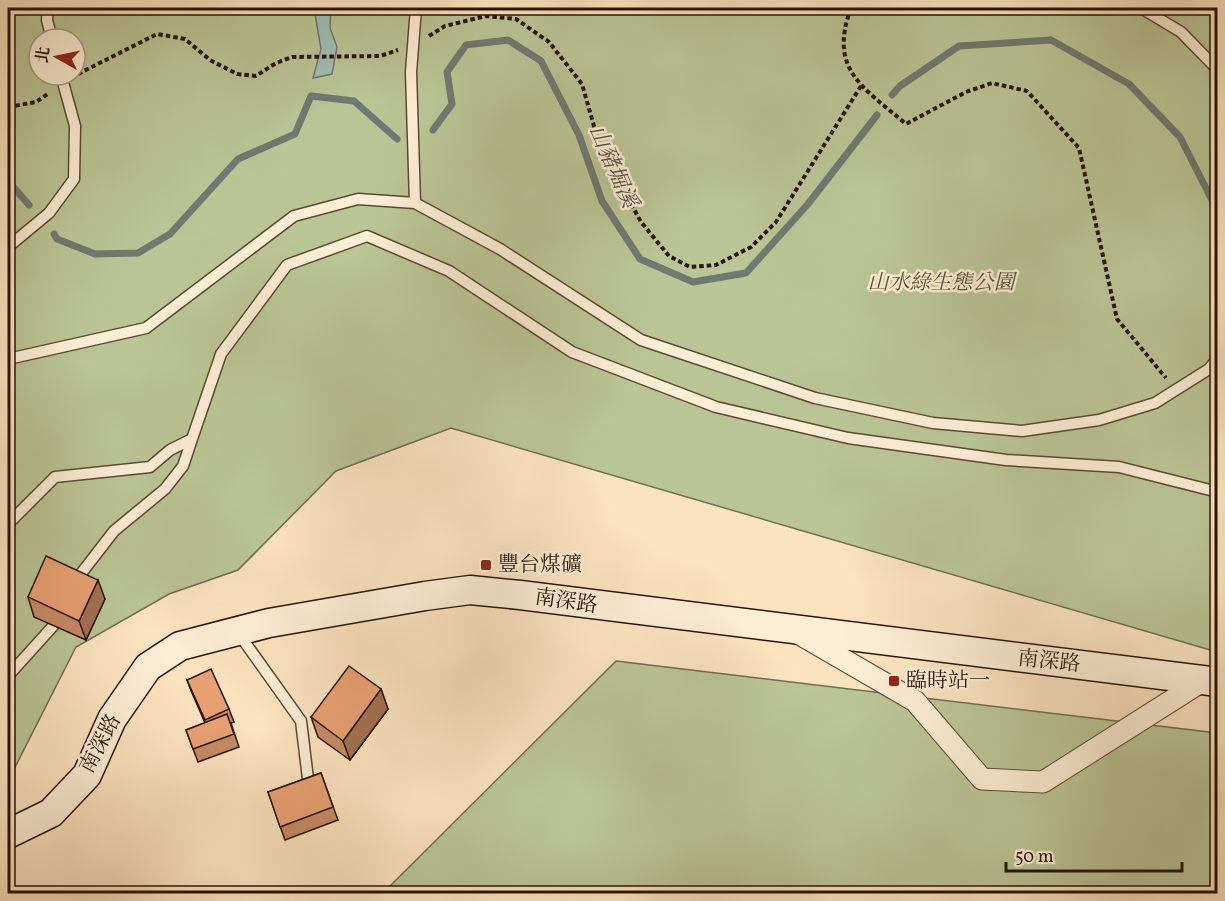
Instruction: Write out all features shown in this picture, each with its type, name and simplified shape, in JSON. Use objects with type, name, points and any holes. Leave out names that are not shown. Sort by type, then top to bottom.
[{"type":"main road","name":"南深路","points":[[8,834],[51,813],[87,775],[112,719],[148,668],[180,646],[268,623],[470,590],[1211,681]]},
{"type":"street","points":[[791,629],[915,701],[982,779],[1043,782],[1211,681]]},
{"type":"lane","points":[[48,8],[49,27]]},
{"type":"lane","points":[[415,203],[411,72],[416,8]]},
{"type":"lane","points":[[1141,8],[1181,32],[1218,70]]},
{"type":"lane","points":[[8,248],[49,213],[74,179],[75,126],[64,87]]},
{"type":"lane","points":[[8,358],[146,328],[294,216],[358,199],[415,203],[500,249],[641,340],[816,398],[933,423],[1022,431],[1099,420],[1155,403],[1209,369],[1218,358]]},
{"type":"lane","points":[[73,584],[114,531],[165,489],[183,466],[221,354],[287,265],[367,236],[449,271],[572,352],[716,407],[848,438],[1005,460],[1119,467],[1218,492]]},
{"type":"lane","points":[[8,524],[55,477],[150,467],[170,450],[192,439]]},
{"type":"lane","points":[[8,676],[54,625]]},
{"type":"lane","points":[[237,631],[301,721],[308,779]]},
{"type":"path","points":[[850,8],[842,32],[844,59],[861,86],[906,124],[966,92],[992,83],[1027,92],[1079,148],[1117,319],[1176,390]]},
{"type":"path","points":[[87,67],[157,34],[185,39],[210,60],[237,74],[256,76],[276,63],[292,57],[380,56],[414,45],[446,26],[486,16],[516,19],[549,42],[582,84],[594,126],[640,222],[669,256],[690,267],[716,265],[751,247],[776,222],[861,86]]},
{"type":"path","points":[[8,107],[36,102],[53,87]]},
{"type":"green space","name":"山水綠生態公園","points":[[8,8],[1217,8],[1217,652],[451,428],[336,471],[238,570],[169,594],[76,647],[8,781]]},
{"type":"green space","points":[[616,661],[1217,733],[1217,893],[382,894]]},
{"type":"water","points":[[314,8],[331,8],[330,28],[337,47],[332,74],[313,78],[321,49]]},
{"type":"building","points":[[46,556],[98,580],[79,621],[28,597]]},
{"type":"building","points":[[349,666],[381,689],[343,741],[311,717]]},
{"type":"building","points":[[211,669],[229,709],[205,720],[187,680]]},
{"type":"building","points":[[227,714],[234,734],[193,749],[186,730]]},
{"type":"building","points":[[321,773],[333,807],[280,827],[268,792]]},
{"type":"waterway","name":"山豬堀溪","points":[[433,130],[452,104],[447,72],[466,45],[508,40],[541,61],[579,135],[602,201],[640,259],[693,282],[746,273],[808,204],[877,115]]},
{"type":"waterway","name":"山豬堀溪","points":[[892,95],[900,86],[959,46],[1051,40],[1129,84],[1180,137],[1218,212]]},
{"type":"waterway","name":"山豬堀溪","points":[[54,234],[57,239],[95,254],[138,253],[170,234],[238,159],[295,134],[311,96],[354,101],[397,139]]},
{"type":"waterway","name":"山豬堀溪","points":[[8,181],[29,205]]},
{"type":"place","name":"豐台煤礦","points":[[486,565]]},
{"type":"place","name":"臨時站一","points":[[894,681]]}]
